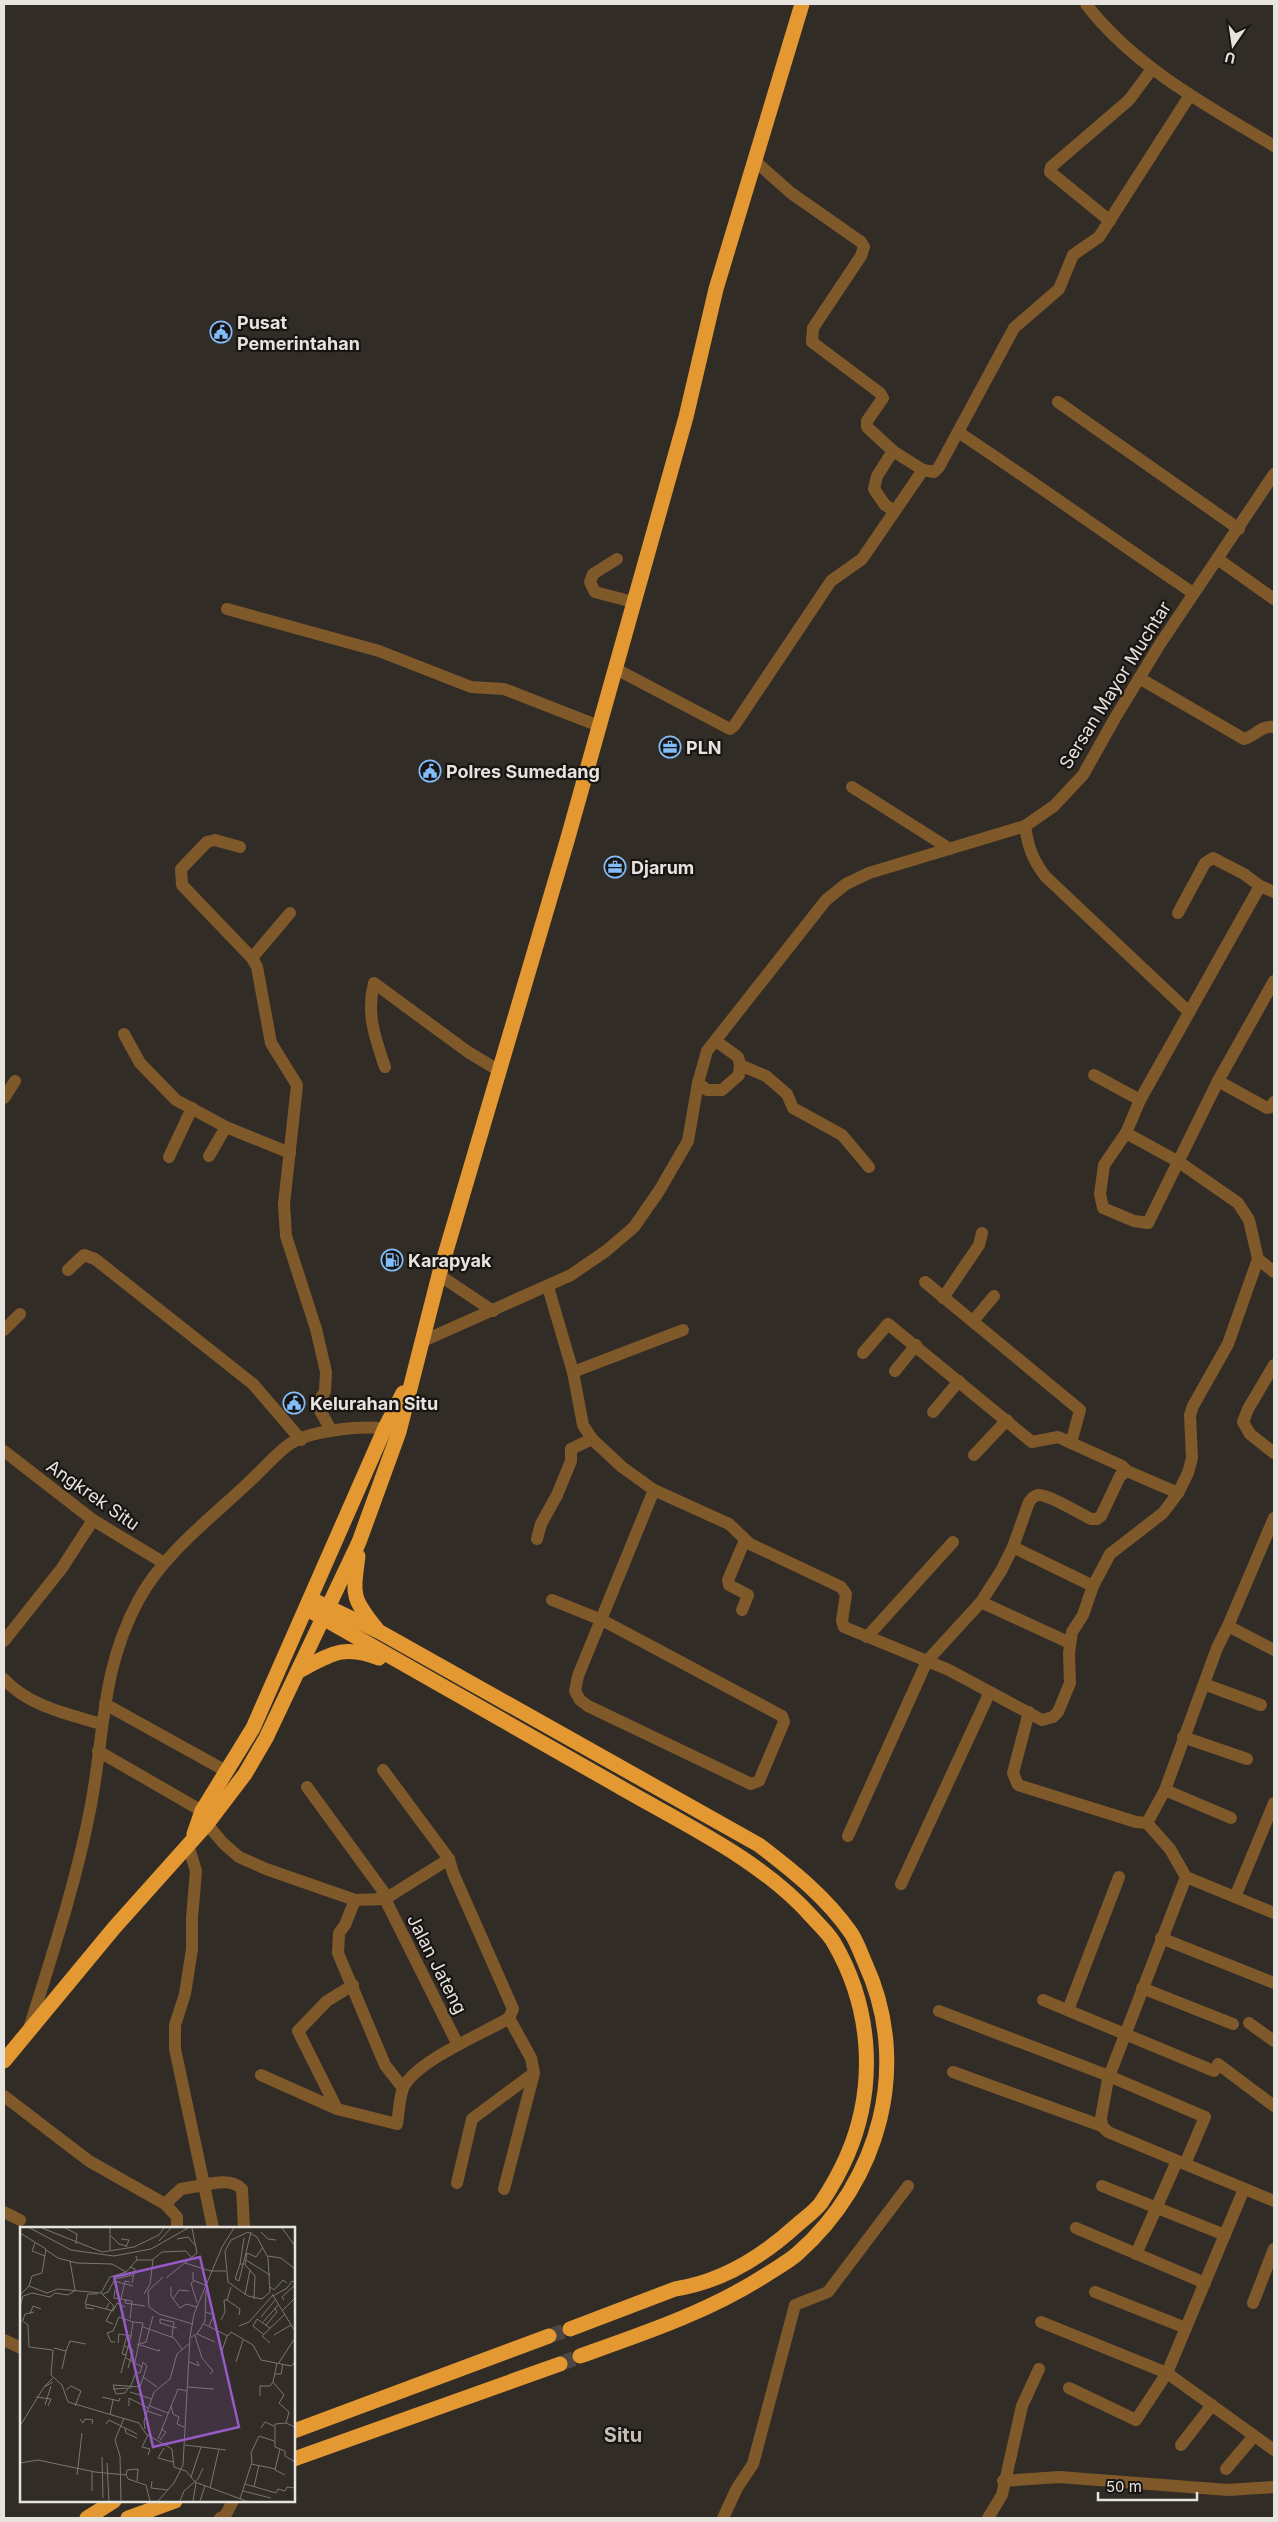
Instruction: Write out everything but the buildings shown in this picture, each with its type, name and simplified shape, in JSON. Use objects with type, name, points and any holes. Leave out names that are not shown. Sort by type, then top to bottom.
[{"type":"highway","points":[[4,2061],[190,1843],[226,1771],[253,1728],[309,1604],[392,1430],[415,1372],[439,1275],[616,669],[633,602],[686,417],[716,289],[802,4]]},
{"type":"highway","points":[[203,1817],[246,1774],[299,1671],[359,1542],[392,1430]]},
{"type":"highway","points":[[359,1542],[354,1587],[358,1606],[380,1632]]},
{"type":"highway","points":[[309,1604],[327,1613],[438,1682],[746,1860],[798,1901],[834,1941],[854,1985],[864,2023],[868,2062],[865,2094],[856,2136],[841,2171],[819,2205],[776,2244],[748,2263],[688,2287],[675,2289],[570,2329]]},
{"type":"highway","points":[[327,1613],[380,1632],[759,1845],[813,1888],[852,1934],[875,1985],[884,2018],[887,2061],[885,2098],[860,2178],[839,2210],[797,2254],[746,2288],[667,2326],[580,2356]]},
{"type":"highway","points":[[299,1671],[335,1652],[362,1651],[438,1682]]},
{"type":"highway","points":[[295,2431],[356,2410],[455,2370],[549,2336]]},
{"type":"highway","points":[[295,2460],[560,2364]]},
{"type":"highway","points":[[87,2518],[112,2502]]},
{"type":"highway","points":[[128,2518],[172,2502]]},
{"type":"street","points":[[1086,4],[1100,22],[1152,69],[1274,146]]},
{"type":"street","points":[[1110,221],[1050,172],[1051,167],[1129,100],[1152,69]]},
{"type":"street","points":[[755,162],[791,193],[861,242],[864,247],[861,256],[813,328],[812,342],[880,393],[883,398],[867,421],[867,427],[892,451],[923,470],[934,472],[939,467],[1014,328],[1058,289],[1073,255],[1099,236],[1190,94]]},
{"type":"street","points":[[1058,402],[1239,530]]},
{"type":"street","points":[[958,432],[1044,488],[1084,520],[1193,593]]},
{"type":"street","points":[[892,451],[877,476],[874,489],[885,504],[896,511]]},
{"type":"street","points":[[616,669],[730,729],[734,726],[830,581],[862,558],[923,470]]},
{"type":"street","name":"Sersan Mayor Muchtar","points":[[423,1341],[548,1287],[571,1275],[606,1251],[634,1227],[659,1191],[688,1140],[698,1083],[707,1051],[748,996],[826,900],[839,889],[868,873],[1025,826],[1054,806],[1083,775],[1139,678],[1193,593],[1219,560],[1274,474]]},
{"type":"street","points":[[616,559],[594,574],[590,582],[595,592],[633,602]]},
{"type":"street","points":[[1219,560],[1274,599]]},
{"type":"street","points":[[227,609],[379,651],[471,687],[504,689],[599,726]]},
{"type":"street","points":[[1139,678],[1244,739],[1252,737],[1261,729],[1274,727]]},
{"type":"street","points":[[852,787],[950,849]]},
{"type":"street","points":[[1025,826],[1029,850],[1035,864],[1046,877],[1189,1012]]},
{"type":"street","points":[[240,847],[215,840],[207,842],[181,869],[180,877],[182,885],[252,958],[256,968],[271,1043],[298,1085],[284,1204],[286,1236],[316,1329],[326,1372],[325,1391],[317,1405],[331,1430]]},
{"type":"street","points":[[1178,913],[1205,863],[1213,858],[1260,886],[1274,892]]},
{"type":"street","points":[[1260,886],[1140,1100],[1126,1133],[1104,1164],[1101,1201],[1103,1208],[1134,1221],[1148,1223],[1218,1081],[1274,981]]},
{"type":"street","points":[[252,958],[290,913]]},
{"type":"street","points":[[385,1066],[377,1045],[369,1010],[374,983],[468,1052],[498,1070]]},
{"type":"street","points":[[124,1034],[140,1063],[176,1100],[226,1127],[290,1153]]},
{"type":"street","points":[[698,1083],[707,1090],[722,1090],[739,1075],[738,1057],[716,1041]]},
{"type":"street","points":[[740,1066],[766,1076],[786,1094],[793,1108],[842,1135],[869,1167]]},
{"type":"street","points":[[1094,1076],[1140,1100]]},
{"type":"street","points":[[4,1098],[15,1081]]},
{"type":"street","points":[[1218,1081],[1267,1108],[1271,1107],[1274,1102]]},
{"type":"street","points":[[169,1157],[192,1108]]},
{"type":"street","points":[[209,1156],[226,1127]]},
{"type":"street","points":[[548,1287],[573,1372],[583,1425],[592,1439],[622,1467],[654,1490],[729,1524],[745,1540],[841,1587],[846,1594],[842,1625],[844,1628],[949,1670],[989,1694],[1042,1720],[1053,1717],[1058,1712],[1070,1683],[1070,1643],[1072,1632],[1083,1615],[1093,1586],[1110,1554],[1163,1513],[1178,1494],[1188,1473],[1192,1458],[1190,1415],[1193,1406],[1228,1344],[1258,1259],[1254,1238],[1244,1210],[1238,1203],[1179,1162],[1126,1133]]},
{"type":"street","points":[[943,1298],[979,1245],[982,1233]]},
{"type":"street","points":[[68,1270],[84,1255],[95,1259],[253,1384],[301,1440]]},
{"type":"street","points":[[1258,1259],[1274,1272]]},
{"type":"street","points":[[439,1275],[493,1310]]},
{"type":"street","points":[[925,1282],[1080,1410],[1070,1443]]},
{"type":"street","points":[[973,1322],[994,1296]]},
{"type":"street","points":[[4,1330],[20,1314]]},
{"type":"street","points":[[863,1353],[888,1324],[916,1345],[1032,1442],[1058,1437],[1178,1494]]},
{"type":"street","points":[[573,1372],[683,1330]]},
{"type":"street","points":[[895,1371],[916,1345]]},
{"type":"street","points":[[1274,1365],[1248,1409],[1243,1422],[1250,1434],[1274,1453]]},
{"type":"street","points":[[933,1412],[959,1381]]},
{"type":"street","points":[[974,1455],[1007,1420]]},
{"type":"street","points":[[28,2031],[54,1947],[90,1810],[110,1672],[124,1630],[139,1599],[164,1563],[289,1444],[331,1430],[370,1426],[392,1430]]},
{"type":"street","points":[[537,1539],[541,1524],[557,1495],[571,1461],[571,1449],[592,1439]]},
{"type":"street","name":"Angkrek Situ","points":[[4,1451],[93,1520],[164,1563]]},
{"type":"street","points":[[848,1836],[927,1661],[981,1602],[1001,1571],[1013,1547],[1029,1502],[1037,1496],[1047,1497],[1091,1519],[1097,1519],[1101,1516],[1120,1476],[1127,1471]]},
{"type":"street","points":[[552,1600],[602,1620],[782,1716],[784,1722],[759,1781],[751,1784],[580,1700],[574,1691],[575,1685],[602,1620],[654,1490]]},
{"type":"street","points":[[1147,1823],[1165,1790],[1217,1648],[1274,1518]]},
{"type":"street","points":[[4,1641],[62,1568],[93,1520]]},
{"type":"street","points":[[742,1610],[748,1595],[729,1584],[728,1580],[745,1540]]},
{"type":"street","points":[[867,1637],[953,1542]]},
{"type":"street","points":[[1013,1547],[1093,1586]]},
{"type":"street","points":[[981,1602],[1070,1643]]},
{"type":"street","points":[[1228,1626],[1274,1650]]},
{"type":"street","points":[[4,1679],[14,1690],[55,1711],[102,1724]]},
{"type":"street","points":[[1204,1684],[1261,1705]]},
{"type":"street","points":[[901,1884],[989,1694]]},
{"type":"street","points":[[105,1704],[226,1771]]},
{"type":"street","points":[[1029,1712],[1013,1773],[1018,1785],[1136,1822],[1147,1823],[1170,1849],[1186,1877],[1274,1913]]},
{"type":"street","points":[[1183,1737],[1247,1759]]},
{"type":"street","points":[[98,1751],[203,1817],[239,1857],[266,1869],[354,1900],[387,1898],[449,1859]]},
{"type":"street","points":[[261,2075],[337,2109],[396,2130],[403,2088],[412,2075],[458,2045],[509,2018],[513,2009],[452,1873],[449,1859],[383,1770]]},
{"type":"street","name":"Jalan Jateng","points":[[306,1787],[387,1898],[458,2045]]},
{"type":"street","points":[[1165,1790],[1231,1818]]},
{"type":"street","points":[[1235,1897],[1274,1803]]},
{"type":"street","points":[[190,1843],[196,1871],[192,1918],[192,1949],[185,1994],[175,2026],[175,2049],[213,2227]]},
{"type":"street","points":[[1068,2010],[1118,1877]]},
{"type":"street","points":[[1102,2126],[1101,2118],[1109,2076],[1186,1877]]},
{"type":"street","points":[[354,1900],[337,1941],[338,1954],[385,2065],[403,2088]]},
{"type":"street","points":[[1161,1938],[1274,1983]]},
{"type":"street","points":[[337,2109],[298,2031],[327,2002],[353,1986]]},
{"type":"street","points":[[1142,1988],[1233,2024]]},
{"type":"street","points":[[1042,2000],[1124,2034],[1216,2067],[1274,2106]]},
{"type":"street","points":[[940,2011],[1109,2076],[1205,2117],[1156,2208],[1136,2254]]},
{"type":"street","points":[[504,2189],[534,2072],[531,2058],[509,2018]]},
{"type":"street","points":[[1249,2023],[1274,2042]]},
{"type":"street","points":[[457,2183],[472,2119],[534,2072]]},
{"type":"street","points":[[953,2072],[1102,2126],[1108,2132],[1274,2201]]},
{"type":"street","points":[[4,2096],[89,2161],[165,2204],[177,2217],[177,2227]]},
{"type":"street","points":[[165,2204],[182,2189],[219,2182],[238,2185],[242,2189],[244,2227]]},
{"type":"street","points":[[723,2518],[737,2488],[753,2464],[795,2305],[828,2292],[908,2186]]},
{"type":"street","points":[[1102,2186],[1225,2235]]},
{"type":"street","points":[[1069,2388],[1136,2420],[1167,2373],[1244,2189]]},
{"type":"street","points":[[4,2212],[20,2220]]},
{"type":"street","points":[[1076,2228],[1205,2283]]},
{"type":"street","points":[[1253,2303],[1274,2249]]},
{"type":"street","points":[[1095,2292],[1186,2328]]},
{"type":"street","points":[[1041,2322],[1167,2373],[1274,2450]]},
{"type":"street","points":[[4,2340],[20,2348]]},
{"type":"street","points":[[988,2518],[1002,2495],[1003,2481],[1022,2406],[1039,2369]]},
{"type":"street","points":[[1181,2445],[1212,2405]]},
{"type":"street","points":[[1226,2469],[1254,2436]]},
{"type":"street","points":[[1003,2481],[1059,2477],[1228,2490],[1274,2487]]},
{"type":"street","points":[[220,2518],[225,2516],[232,2502]]},
{"type":"tunnel","points":[[549,2336],[570,2329]]},
{"type":"tunnel","points":[[560,2364],[580,2356]]},
{"type":"place","name":"Pusat Pemerintahan","points":[[221,332]]},
{"type":"place","name":"PLN","points":[[670,747]]},
{"type":"place","name":"Polres Sumedang","points":[[430,771]]},
{"type":"place","name":"Djarum","points":[[615,867]]},
{"type":"place","name":"Karapyak","points":[[392,1260]]},
{"type":"place","name":"Kelurahan Situ","points":[[294,1403]]},
{"type":"district","name":"Situ","points":[[623,2435]]}]
